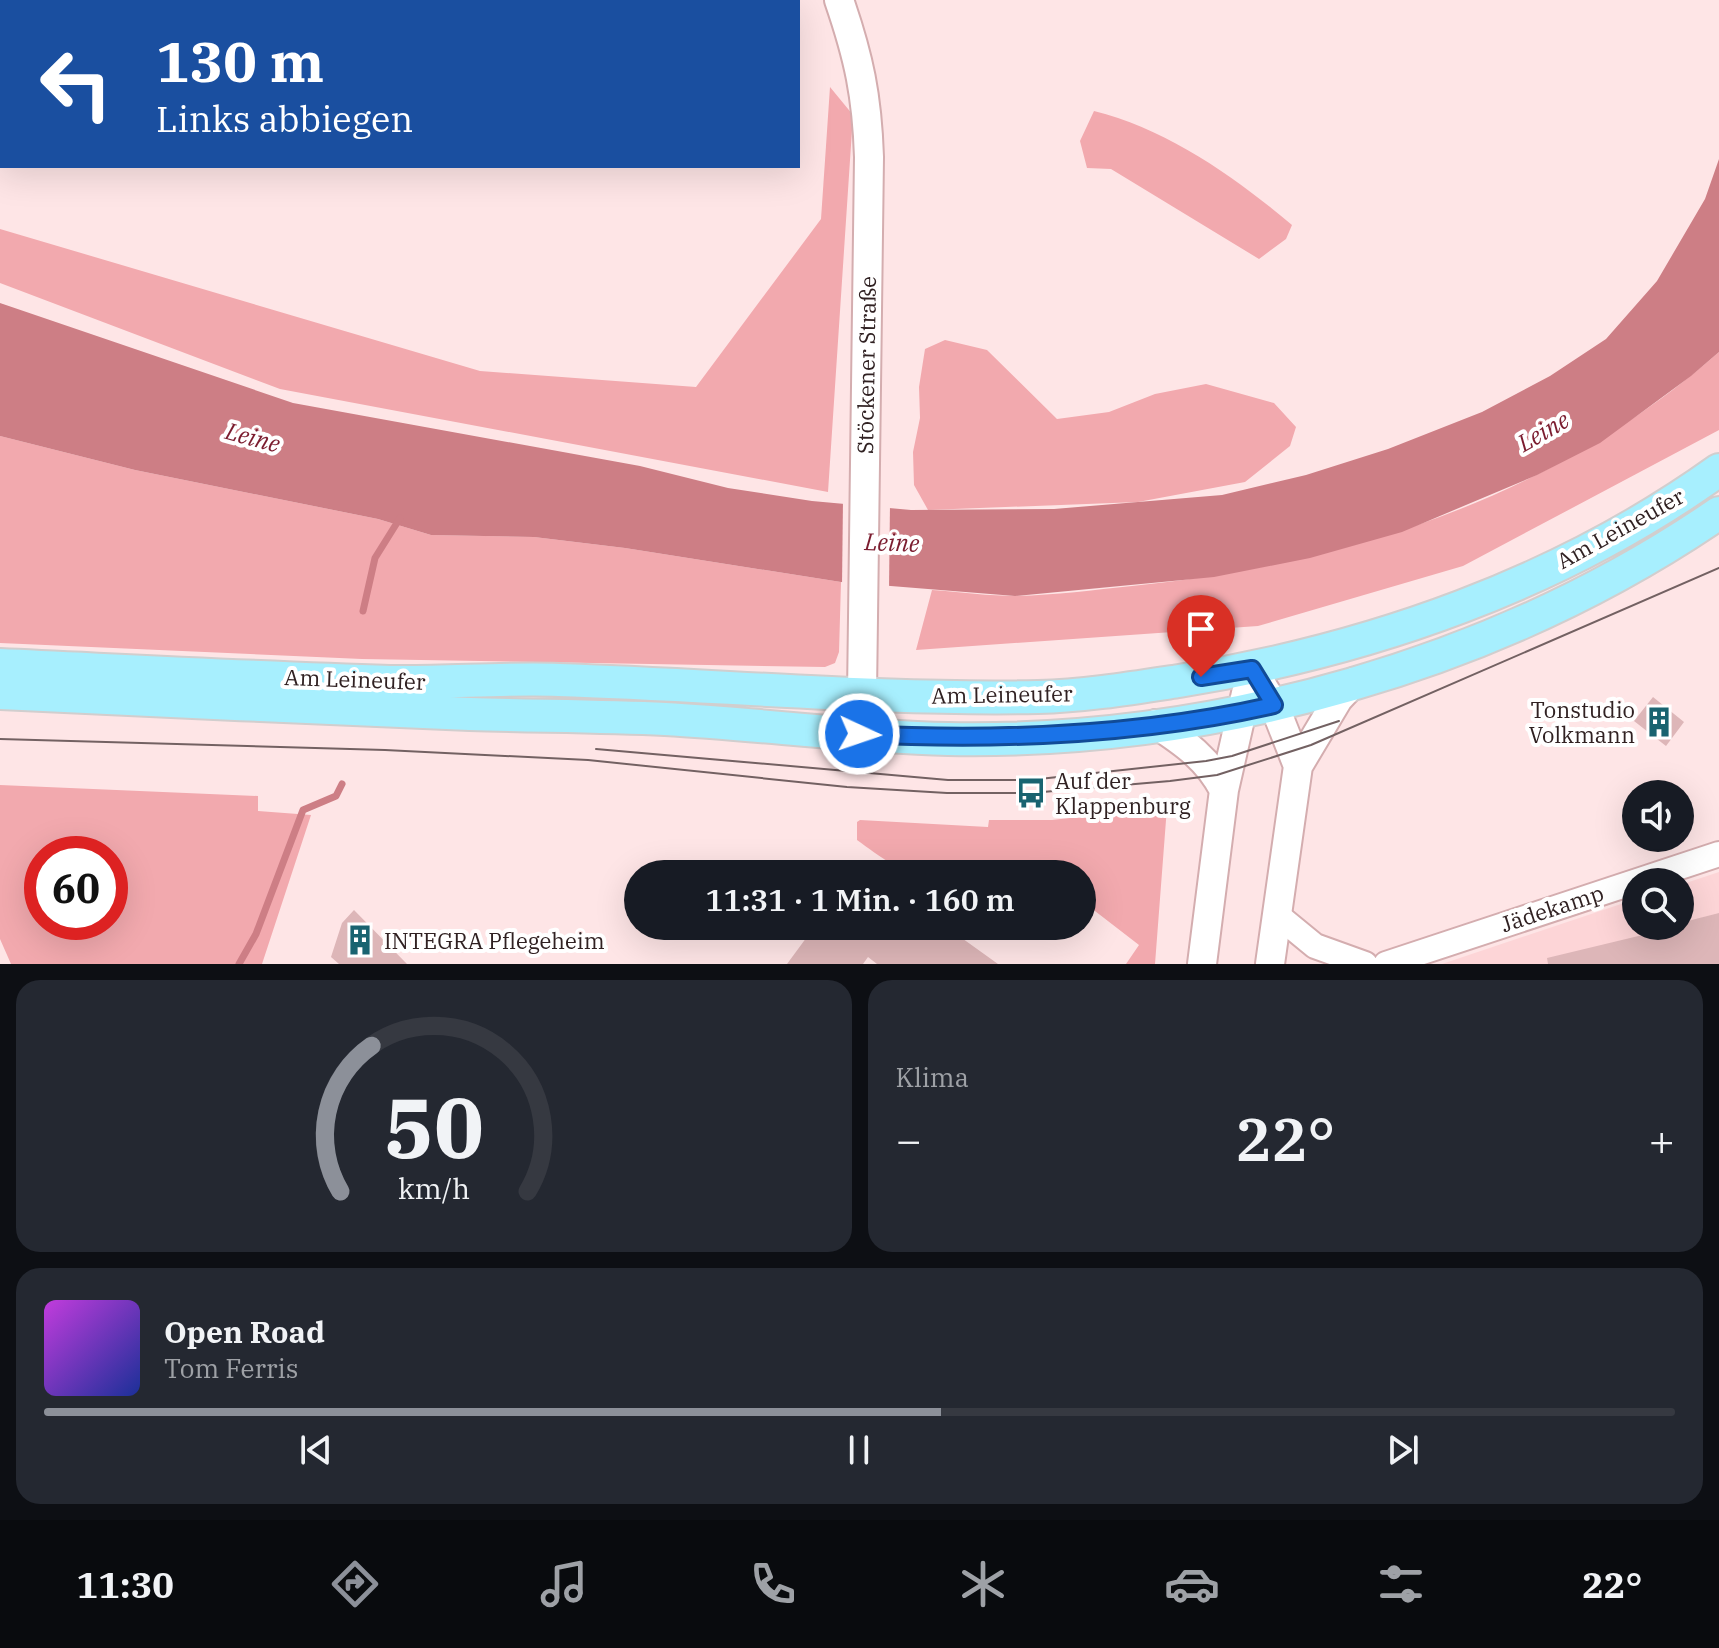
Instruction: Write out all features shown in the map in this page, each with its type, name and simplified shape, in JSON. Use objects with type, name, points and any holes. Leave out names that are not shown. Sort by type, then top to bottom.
[{"type":"main road","name":"Stöckener Straße","points":[[839,0],[858,55],[867,101],[869,157],[859,734]]},
{"type":"main road","name":"Am Leineufer","points":[[0,665],[393,682],[553,680],[862,694],[1042,697],[1151,685],[1252,669],[1415,625],[1493,594],[1589,549],[1677,500],[1719,470]]},
{"type":"main road","name":"Am Leineufer","points":[[0,693],[664,719],[948,739],[1037,737],[1242,712],[1354,682],[1505,631],[1603,583],[1719,513]]},
{"type":"main road","points":[[1252,669],[1274,705],[1298,766]]},
{"type":"main road","points":[[1202,964],[1224,790],[1252,669]]},
{"type":"main road","points":[[1270,964],[1298,766],[1338,699],[1354,682]]},
{"type":"main road","points":[[1156,724],[1191,747],[1217,775],[1224,790]]},
{"type":"street","name":"Jädekamp","points":[[1386,964],[1719,854]]},
{"type":"street","points":[[1276,914],[1315,946],[1365,964]]},
{"type":"shaded area","points":[[830,87],[853,115],[828,492],[280,389],[0,283],[0,229],[480,371],[696,387],[821,219]]},
{"type":"shaded area","points":[[1094,111],[1174,142],[1224,173],[1292,225],[1286,239],[1259,259],[1111,169],[1087,168],[1080,141]]},
{"type":"shaded area","points":[[945,340],[987,350],[1057,419],[1109,412],[1155,394],[1206,384],[1274,403],[1296,427],[1290,446],[1245,482],[1138,502],[928,510],[914,485],[913,452],[920,418],[919,387],[925,349]]},
{"type":"shaded area","points":[[1719,352],[1719,430],[1463,566],[1258,626],[916,650],[932,590],[1031,595],[1212,576],[1292,561],[1369,541],[1445,515],[1518,484],[1588,447],[1655,403]]},
{"type":"shaded area","points":[[0,436],[135,470],[378,519],[431,535],[534,537],[841,582],[839,652],[835,663],[825,667],[362,659],[0,643]]},
{"type":"shaded area","points":[[0,785],[258,796],[258,811],[311,815],[262,964],[11,964],[0,939]]},
{"type":"shaded area","points":[[1167,807],[1155,964],[1126,964],[1139,945],[1096,912],[1096,860],[886,860],[857,840],[857,822],[860,820],[988,827],[989,820],[1052,820]]},
{"type":"shaded area","points":[[1719,872],[1719,964],[1442,964],[1622,904],[1622,940],[1694,940],[1694,880]]},
{"type":"water","name":"Leine","points":[[1719,159],[1719,352],[1691,376],[1600,443],[1537,475],[1402,532],[1310,558],[1214,577],[1015,596],[841,582],[534,537],[431,535],[378,519],[135,470],[0,436],[0,303],[293,403],[640,466],[728,488],[812,501],[911,510],[1054,509],[1222,495],[1306,475],[1388,449],[1482,412],[1550,376],[1606,339],[1657,281],[1705,199]]},
{"type":"pier","points":[[843,500],[890,504],[889,589],[842,586]]},
{"type":"building","name":"Tonstudio Volkmann","points":[[1653,697],[1684,722],[1666,746],[1634,721]]},
{"type":"building","name":"INTEGRA Pflegeheim","points":[[354,910],[407,964],[339,964],[331,957],[342,923]]},
{"type":"building","points":[[1719,913],[1719,964],[1548,964],[1547,958],[1622,940],[1694,940],[1694,919]]},
{"type":"building","points":[[805,940],[965,940],[998,964],[877,964],[868,957],[863,964],[787,964]]},
{"type":"waterway","points":[[363,611],[375,558],[400,518]]},
{"type":"waterway","points":[[239,964],[256,934],[303,810],[336,796],[342,784]]},
{"type":"tram line","points":[[0,739],[385,750],[588,760],[847,787],[947,793],[1031,793],[1170,781],[1217,775],[1311,745],[1719,568]]},
{"type":"tram line","points":[[596,749],[948,780],[1030,780],[1206,761],[1232,756],[1339,721]]},
{"type":"place","name":"Tonstudio Volkmann","points":[[1659,722]]},
{"type":"place","name":"Auf der Klappenburg","points":[[1031,793]]},
{"type":"place","name":"INTEGRA Pflegeheim","points":[[360,940]]},
{"type":"route","points":[[859,734],[948,739],[1037,737],[1156,724],[1274,705],[1252,669],[1201,677]]}]
